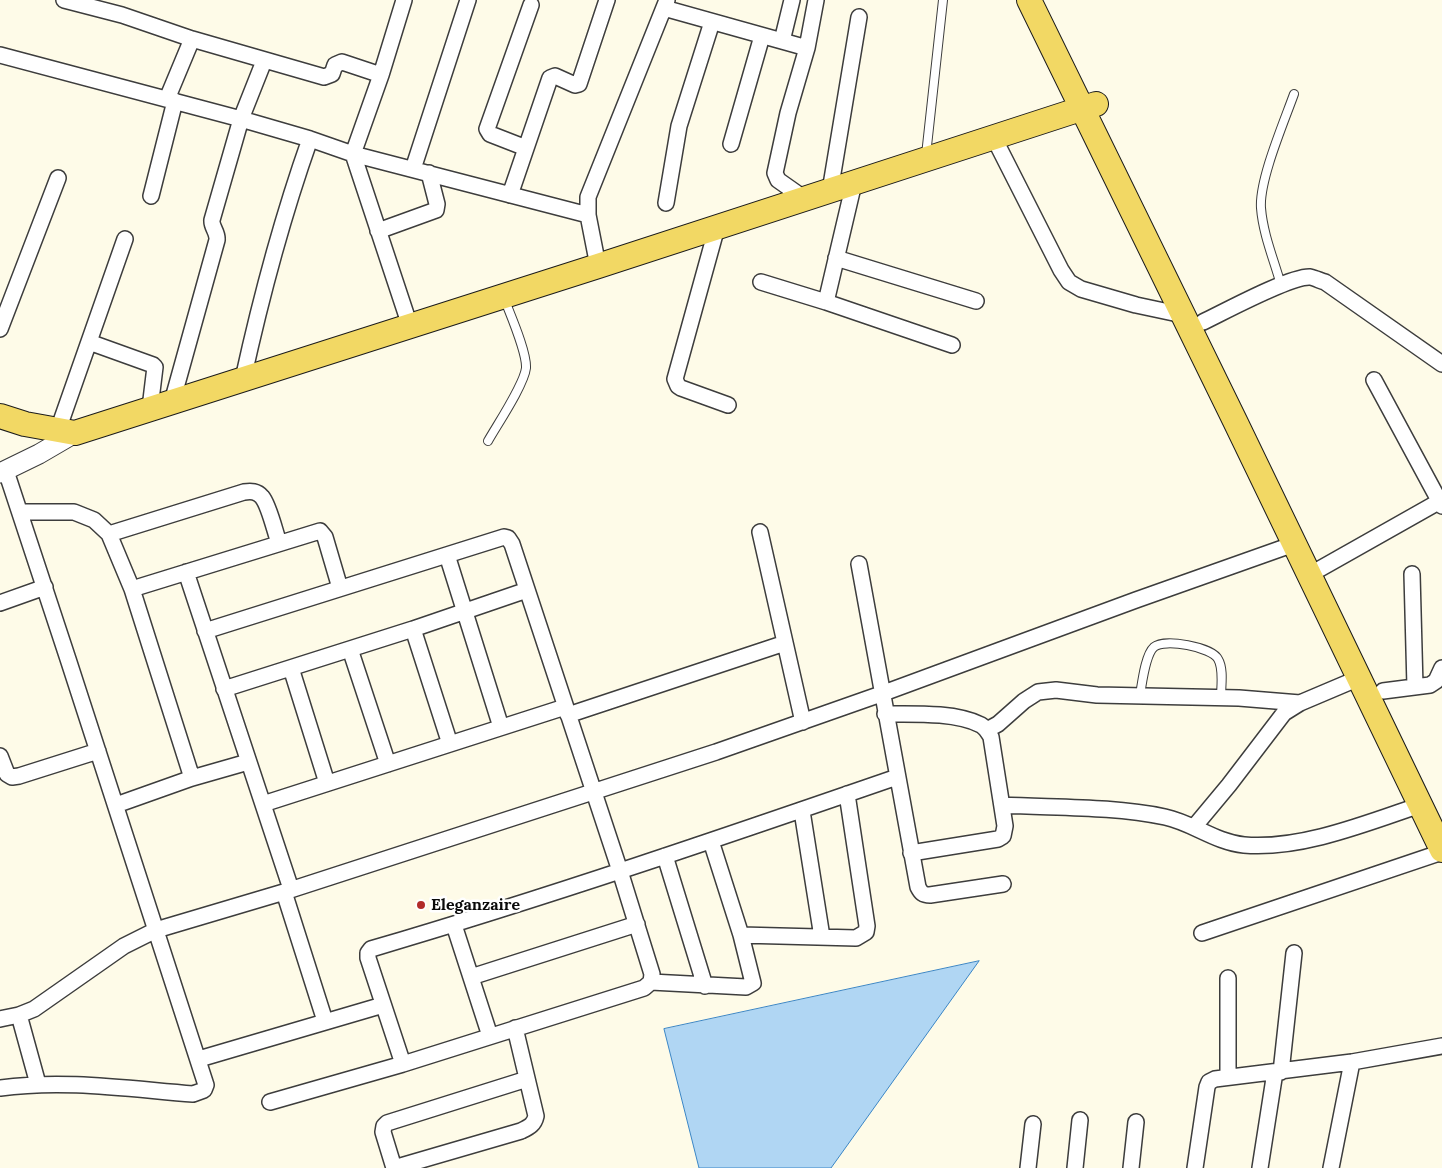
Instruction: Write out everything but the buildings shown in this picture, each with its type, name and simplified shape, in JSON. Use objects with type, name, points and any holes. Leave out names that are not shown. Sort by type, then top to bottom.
[{"type":"main road","points":[[1028,0],[1089,107],[1316,571],[1383,691],[1431,808],[1442,851]]},
{"type":"main road","points":[[1045,0],[1089,107]]},
{"type":"main road","points":[[0,416],[25,424],[66,431],[161,405],[1089,107]]},
{"type":"main road","points":[[1193,318],[1294,544],[1316,571],[1359,678],[1431,808]]},
{"type":"street","points":[[64,0],[122,16],[264,61],[324,77],[332,74],[335,65],[342,62],[381,75]]},
{"type":"street","points":[[404,0],[381,75],[353,154],[410,326]]},
{"type":"street","points":[[413,169],[468,0]]},
{"type":"street","points":[[510,195],[550,78],[555,76],[575,85],[579,84],[607,0]]},
{"type":"street","points":[[782,42],[792,0]]},
{"type":"street","points":[[806,199],[778,180],[775,173],[788,113],[807,48],[816,0]]},
{"type":"street","points":[[598,266],[588,215],[588,196],[666,4],[712,22],[807,48]]},
{"type":"street","points":[[526,148],[490,134],[487,129],[531,5]]},
{"type":"street","points":[[830,191],[859,17]]},
{"type":"street","points":[[666,203],[679,126],[712,22]]},
{"type":"street","points":[[731,144],[762,36]]},
{"type":"street","points":[[151,196],[171,100],[192,39]]},
{"type":"street","points":[[0,55],[241,118],[353,154],[588,215]]},
{"type":"street","points":[[161,405],[217,240],[218,236],[212,220],[241,118],[264,61]]},
{"type":"street","points":[[994,138],[1061,270],[1069,282],[1081,289],[1136,305],[1193,318],[1281,285],[1311,277],[1325,282],[1442,364]]},
{"type":"street","points":[[243,379],[260,302],[276,244],[310,139]]},
{"type":"street","points":[[378,231],[436,210],[437,204],[429,173]]},
{"type":"street","points":[[0,328],[58,178]]},
{"type":"street","points":[[826,302],[854,183]]},
{"type":"street","points":[[717,227],[675,379],[681,388],[728,405]]},
{"type":"street","points":[[0,1088],[38,1084],[66,1084],[193,1094],[204,1090],[206,1085],[20,512],[3,472],[66,431],[89,342],[125,239]]},
{"type":"street","points":[[836,258],[976,302]]},
{"type":"street","points":[[761,282],[952,345]]},
{"type":"street","points":[[89,342],[153,365],[155,367],[161,405]]},
{"type":"street","points":[[1316,571],[1441,504],[1374,380]]},
{"type":"street","points":[[109,534],[244,492],[253,491],[262,496],[266,504],[278,543]]},
{"type":"street","points":[[20,512],[74,512],[94,520],[109,534],[132,589],[192,778]]},
{"type":"street","points":[[132,589],[320,531],[325,537],[340,588]]},
{"type":"street","points":[[760,532],[803,722]]},
{"type":"street","points":[[205,631],[504,537],[508,538],[512,544],[594,792],[652,974],[651,982],[644,988],[403,1064],[270,1102]]},
{"type":"street","points":[[0,1019],[19,1015],[51,998],[124,946],[156,930],[594,792],[803,722],[1294,544]]},
{"type":"street","points":[[447,555],[501,727]]},
{"type":"street","points":[[858,564],[911,853],[920,892],[925,895],[1003,884]]},
{"type":"street","points":[[186,572],[263,804],[325,1021]]},
{"type":"street","points":[[1412,574],[1415,687]]},
{"type":"street","points":[[0,603],[45,588]]},
{"type":"street","points":[[224,689],[413,629],[527,590]]},
{"type":"street","points":[[413,629],[450,744]]},
{"type":"street","points":[[263,804],[501,727],[566,711],[785,642]]},
{"type":"street","points":[[350,649],[388,764]]},
{"type":"street","points":[[291,668],[327,783]]},
{"type":"street","points":[[1383,691],[1430,685],[1436,681],[1442,668]]},
{"type":"street","points":[[1194,827],[1284,713],[1300,703],[1359,678]]},
{"type":"street","points":[[987,730],[1038,692],[1056,690],[1097,695],[1221,697],[1300,703]]},
{"type":"street","points":[[885,714],[944,716],[981,725],[991,737],[1002,806],[1005,831],[1003,836],[998,839],[911,853]]},
{"type":"street","points":[[0,756],[6,778],[19,776],[98,751]]},
{"type":"street","points":[[116,805],[192,778],[248,762]]},
{"type":"street","points":[[403,1064],[368,958],[368,953],[371,949],[454,925],[620,871],[802,811],[897,777]]},
{"type":"street","points":[[741,935],[856,938],[866,932],[867,926],[847,794]]},
{"type":"street","points":[[1002,806],[1141,812],[1168,818],[1194,827],[1218,839],[1243,845],[1273,844],[1309,839],[1431,808]]},
{"type":"street","points":[[802,811],[822,937]]},
{"type":"street","points":[[651,982],[746,987],[753,983],[741,935],[711,841]]},
{"type":"street","points":[[1202,933],[1442,851]]},
{"type":"street","points":[[665,856],[705,986]]},
{"type":"street","points":[[471,978],[637,924]]},
{"type":"street","points":[[454,925],[490,1036]]},
{"type":"street","points":[[1260,1168],[1278,1072],[1294,953]]},
{"type":"street","points":[[1228,978],[1228,1077]]},
{"type":"street","points":[[199,1059],[383,1005]]},
{"type":"street","points":[[19,1015],[38,1084]]},
{"type":"street","points":[[516,1028],[536,1116],[529,1128],[440,1162],[394,1168],[383,1132],[384,1126],[388,1123],[527,1078]]},
{"type":"street","points":[[1195,1168],[1207,1088],[1209,1082],[1215,1079],[1352,1062],[1442,1046]]},
{"type":"street","points":[[1331,1168],[1352,1062]]},
{"type":"street","points":[[1075,1168],[1080,1120]]},
{"type":"street","points":[[1131,1168],[1136,1122]]},
{"type":"street","points":[[1028,1168],[1032,1124]]},
{"type":"lane","points":[[926,160],[943,0]]},
{"type":"lane","points":[[1281,285],[1264,227],[1261,206],[1264,182],[1294,94]]},
{"type":"lane","points":[[488,441],[518,388],[526,368],[525,357],[504,296]]},
{"type":"lane","points":[[1140,696],[1149,655],[1154,647],[1162,643],[1170,643],[1205,649],[1214,653],[1219,659],[1221,668],[1221,697]]},
{"type":"water","points":[[979,961],[831,1168],[699,1168],[664,1029]]},
{"type":"place","name":"Eleganzaire","points":[[421,905]]}]
